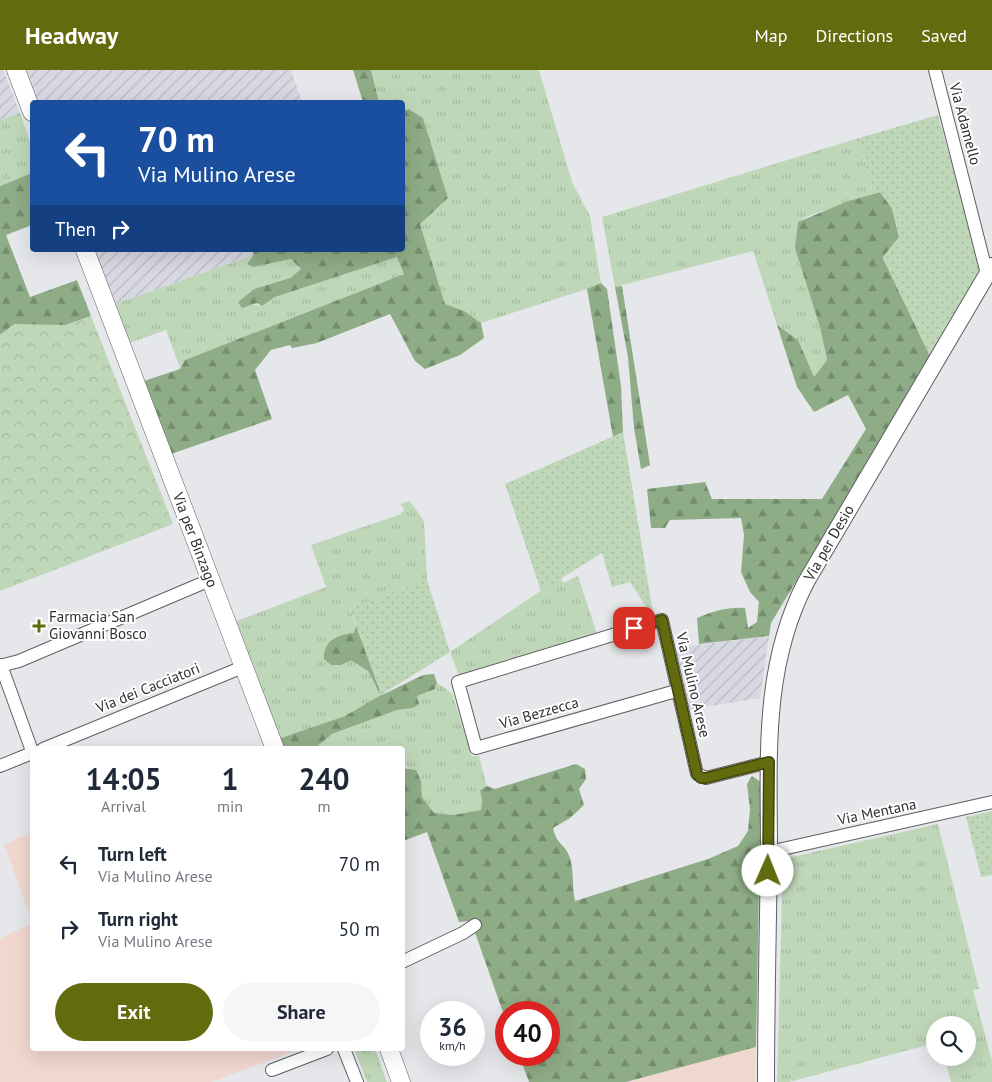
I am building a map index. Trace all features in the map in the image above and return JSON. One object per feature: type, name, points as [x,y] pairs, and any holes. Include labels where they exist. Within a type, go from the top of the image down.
[{"type":"main road","points":[[16,70],[30,107]]},
{"type":"main road","name":"Via per Binzago","points":[[86,252],[114,331],[274,746]]},
{"type":"main road","points":[[390,1051],[401,1082]]},
{"type":"street","name":"Via Adamello","points":[[935,70],[990,270]]},
{"type":"street","name":"Via per Desio","points":[[766,1008],[769,762],[774,674],[790,614],[806,582],[990,270]]},
{"type":"street","points":[[30,746],[1,665],[19,660],[210,580]]},
{"type":"street","name":"Via Mulino Arese","points":[[458,682],[662,620],[676,690],[697,774],[701,778],[769,762]]},
{"type":"street","name":"Via dei Cacciatori","points":[[67,744],[243,667]]},
{"type":"street","name":"Via Bezzecca","points":[[458,682],[476,748],[676,690]]},
{"type":"street","points":[[0,766],[30,753]]},
{"type":"street","name":"Via Mentana","points":[[769,852],[877,830],[992,802]]},
{"type":"street","points":[[405,961],[463,934],[475,925]]},
{"type":"street","points":[[758,1082],[759,1045],[766,1008]]},
{"type":"street","points":[[766,1008],[766,1082]]},
{"type":"street","points":[[272,1070],[323,1051]]},
{"type":"street","points":[[345,1051],[357,1082]]},
{"type":"shaded area","points":[[0,70],[3,70],[20,113],[0,120]]},
{"type":"shaded area","points":[[21,70],[291,70],[301,100],[32,100]]},
{"type":"shaded area","points":[[89,252],[253,252],[254,255],[109,306]]},
{"type":"shaded area","points":[[769,636],[760,698],[686,710],[674,648]]},
{"type":"shaded area","points":[[30,834],[30,916],[4,844]]},
{"type":"shaded area","points":[[30,924],[30,1051],[295,1051],[211,1082],[0,1082],[0,939]]},
{"type":"shaded area","points":[[756,1047],[755,1082],[628,1082],[718,1057]]},
{"type":"green space","points":[[353,70],[371,70],[378,100],[362,100]]},
{"type":"green space","points":[[371,70],[539,70],[572,182],[590,216],[601,283],[481,323],[464,311],[445,304],[420,223],[448,198],[423,118],[410,109],[405,110],[405,100],[378,100]]},
{"type":"green space","points":[[409,109],[423,118],[448,198],[420,224],[445,304],[464,311],[481,323],[484,338],[460,355],[425,369],[415,361],[390,314],[317,343],[292,348],[290,345],[271,350],[255,370],[272,419],[168,455],[138,383],[180,369],[185,360],[404,274],[397,257],[275,297],[262,306],[257,303],[242,308],[238,302],[254,289],[290,278],[301,269],[291,259],[253,267],[247,264],[254,255],[253,252],[405,252],[405,110]]},
{"type":"green space","points":[[20,113],[30,141],[30,174],[0,186],[0,120]]},
{"type":"green space","points":[[938,115],[981,269],[931,358],[883,257],[899,237],[892,208],[880,192],[873,194],[859,138]]},
{"type":"green space","points":[[859,138],[873,194],[806,217],[798,222],[827,360],[813,378],[798,340],[777,325],[753,251],[615,287],[602,217]]},
{"type":"green space","points":[[30,174],[30,226],[6,235],[30,297],[77,280],[91,316],[66,325],[15,325],[0,335],[0,186]]},
{"type":"green space","points":[[880,192],[892,208],[899,237],[883,258],[931,358],[771,623],[769,636],[699,644],[697,618],[715,611],[745,608],[748,628],[757,622],[759,602],[750,592],[741,572],[744,535],[741,518],[670,520],[665,528],[651,528],[647,489],[705,482],[712,499],[822,499],[866,429],[848,395],[814,412],[797,387],[777,325],[798,340],[814,377],[827,360],[820,327],[795,248],[798,222],[846,202]]},
{"type":"green space","points":[[254,255],[291,259],[301,269],[290,278],[254,289],[238,302],[262,306],[275,297],[397,257],[404,274],[185,360],[180,368],[166,330],[124,345],[109,306]]},
{"type":"green space","points":[[601,283],[607,289],[621,386],[623,432],[613,437],[587,289]]},
{"type":"green space","points":[[622,286],[650,465],[641,469],[634,428],[628,357],[615,287]]},
{"type":"green space","points":[[91,316],[173,524],[0,591],[0,335],[14,324],[66,325]]},
{"type":"green space","points":[[623,432],[654,619],[630,582],[612,587],[602,553],[541,591],[505,484]]},
{"type":"green space","points":[[410,501],[424,521],[427,580],[350,609],[381,695],[345,716],[278,739],[234,622],[326,587],[311,545],[401,514],[404,509],[400,504]]},
{"type":"green space","points":[[578,576],[598,637],[461,681],[450,652],[561,577],[563,583]]},
{"type":"green space","points":[[427,580],[450,652],[381,695],[350,608]]},
{"type":"green space","points":[[356,626],[382,695],[423,675],[434,674],[437,683],[435,689],[417,696],[419,704],[413,708],[397,710],[332,734],[318,746],[280,746],[278,739],[345,716],[381,695],[368,671],[351,660],[341,665],[331,665],[324,659],[324,653],[329,643],[342,635],[354,633]]},
{"type":"green space","points":[[437,683],[452,693],[472,756],[479,756],[487,786],[480,790],[481,810],[453,815],[434,813],[422,797],[421,781],[408,767],[405,768],[405,746],[318,746],[332,734],[397,710],[414,708],[417,696],[435,689]]},
{"type":"green space","points":[[576,764],[585,769],[586,779],[579,789],[584,805],[570,818],[553,828],[570,858],[575,901],[708,859],[738,846],[748,831],[750,809],[747,784],[752,776],[761,782],[756,1047],[626,1082],[529,1082],[523,1066],[560,1066],[560,1001],[499,1001],[471,921],[459,922],[427,832],[405,840],[405,768],[416,770],[421,781],[422,797],[434,813],[453,815],[481,810],[480,790],[487,786],[495,789]]},
{"type":"green space","points":[[992,811],[992,875],[981,877],[966,817]]},
{"type":"green space","points":[[938,824],[979,989],[973,990],[992,1061],[992,1082],[951,1082],[947,1066],[976,1066],[976,1016],[926,1016],[926,1045],[789,1082],[777,1082],[783,859]]},
{"type":"green space","points":[[355,1051],[376,1051],[387,1082],[367,1082]]},
{"type":"place","name":"Farmacia San Giovanni Bosco","points":[[39,626]]},
{"type":"route","points":[[634,628],[662,620],[697,774],[701,778],[769,762],[768,871]]}]
